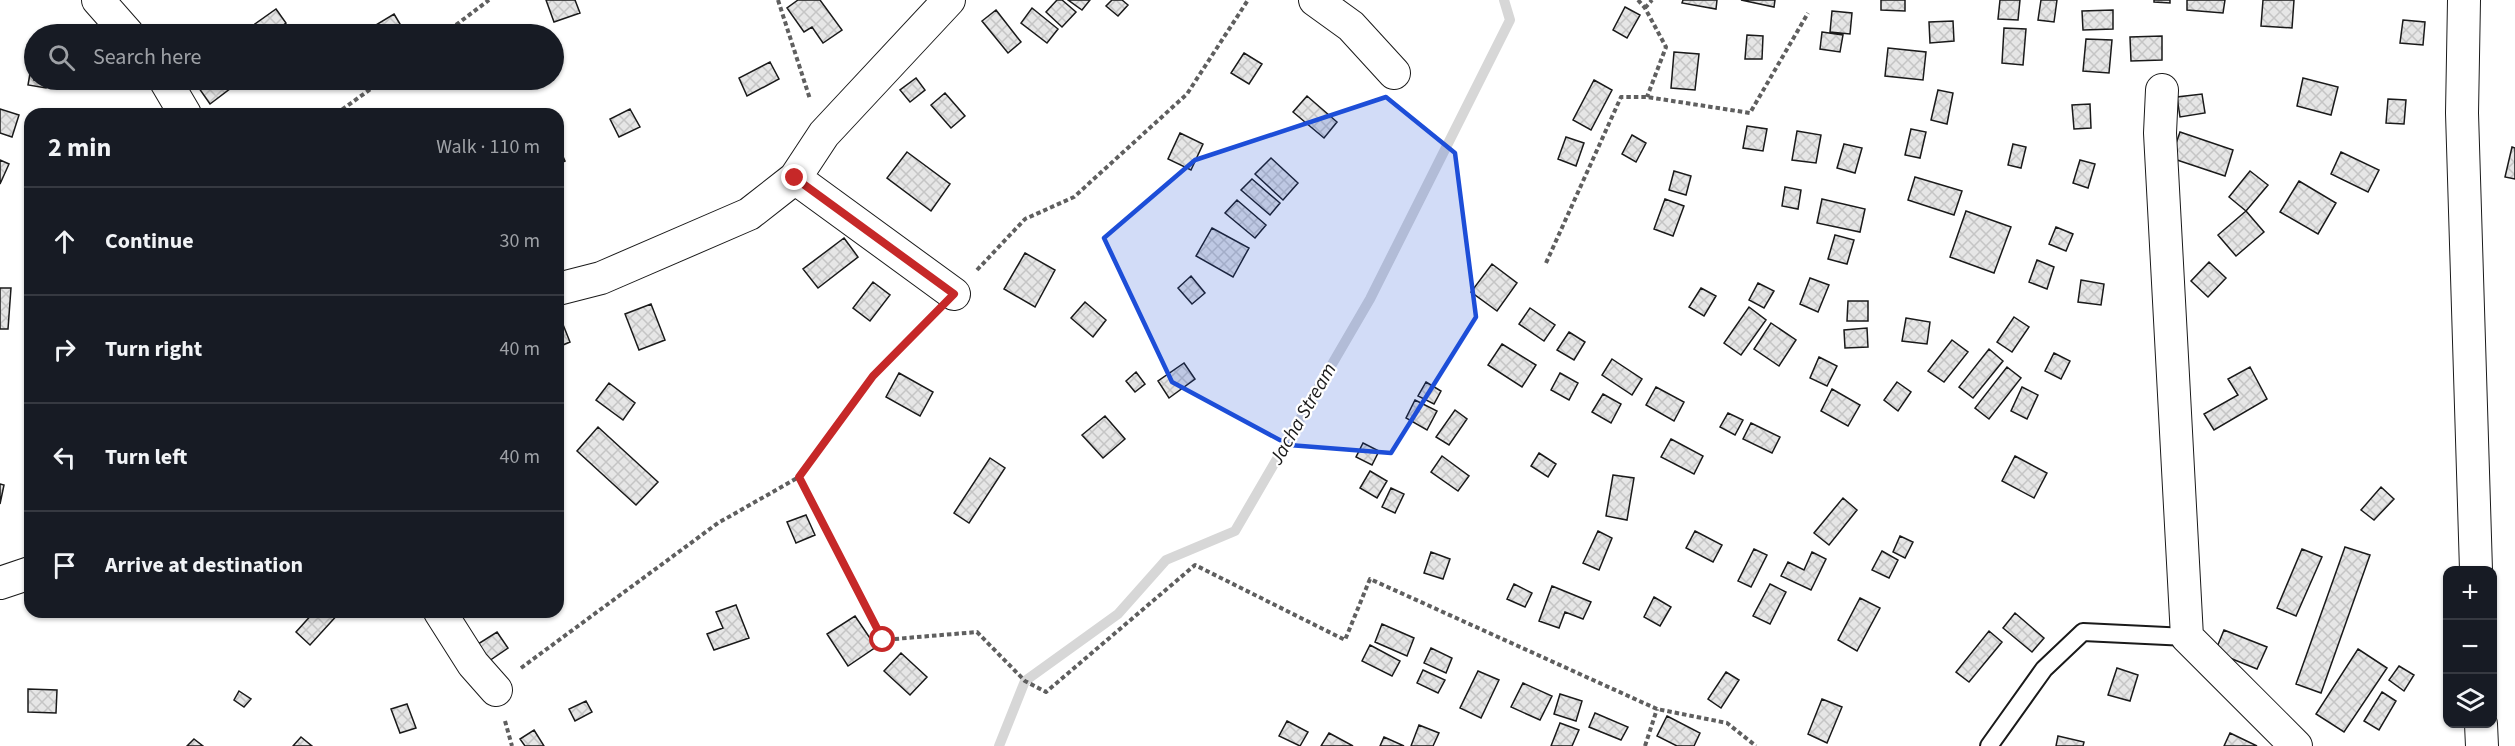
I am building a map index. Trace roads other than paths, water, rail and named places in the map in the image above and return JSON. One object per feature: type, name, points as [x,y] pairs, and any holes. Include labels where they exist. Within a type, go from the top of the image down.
[{"type":"street","points":[[98,0],[119,24]]},
{"type":"street","points":[[564,287],[601,278],[749,214],[795,178],[824,134],[949,0]]},
{"type":"street","points":[[1315,0],[1351,26],[1394,73]]},
{"type":"street","points":[[2464,0],[2462,113],[2476,566]]},
{"type":"street","points":[[171,90],[181,108]]},
{"type":"street","points":[[2162,90],[2160,133],[2187,637],[2296,746]]},
{"type":"street","points":[[795,178],[954,294]]},
{"type":"street","points":[[0,583],[24,575]]},
{"type":"street","points":[[444,618],[472,664],[496,690]]},
{"type":"street","points":[[2481,728],[2482,746]]},
{"type":"lane","points":[[1989,746],[2044,669],[2083,632],[2187,637]]},
{"type":"waterway","name":"Jacha Stream","points":[[999,746],[1025,681],[1118,614],[1166,560],[1235,531],[1370,299],[1510,20],[1504,0]]}]
